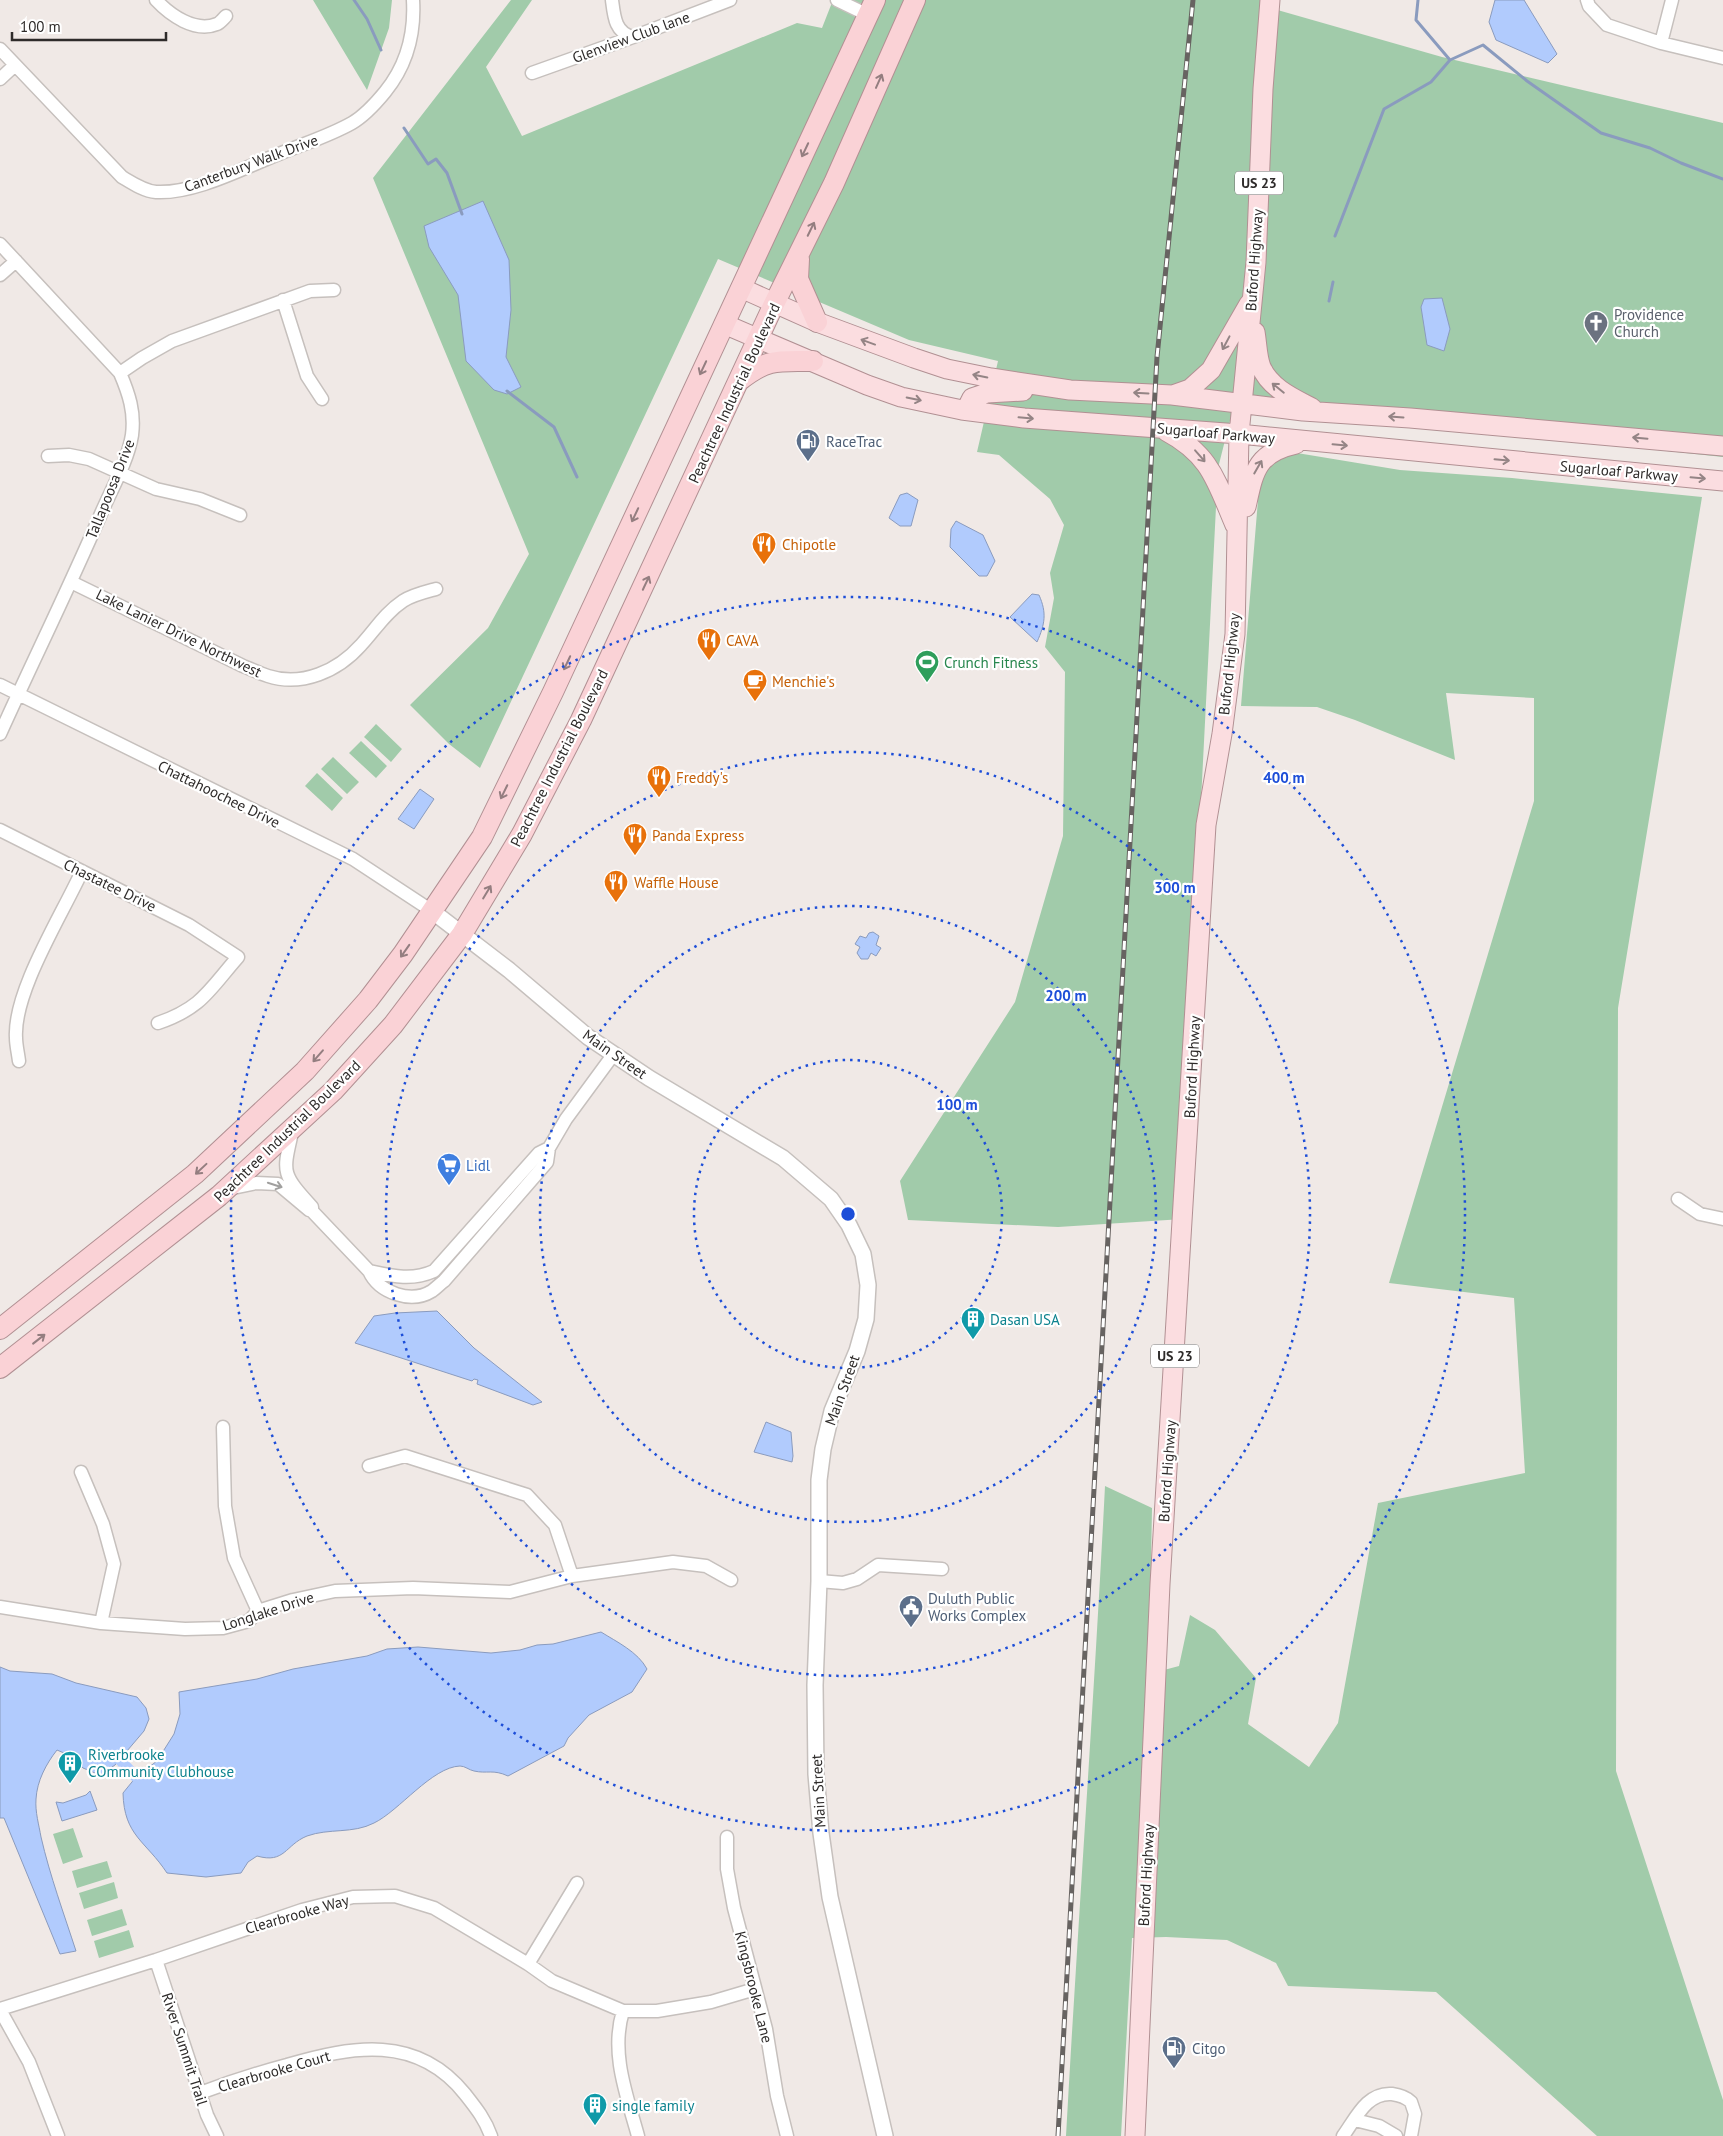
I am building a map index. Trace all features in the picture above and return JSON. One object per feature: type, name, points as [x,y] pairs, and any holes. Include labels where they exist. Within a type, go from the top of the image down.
[{"type":"highway","name":"Peachtree Industrial Boulevard","points":[[0,1368],[228,1189],[333,1091],[393,1025],[462,934],[522,834],[581,720],[774,304],[834,183],[915,0]]},
{"type":"highway","name":"Peachtree Industrial Boulevard","points":[[0,1329],[195,1174],[305,1071],[368,1000],[482,837],[557,683],[871,8]]},
{"type":"highway","points":[[799,254],[798,278],[817,322]]},
{"type":"highway","points":[[739,382],[756,367],[773,361],[813,361]]},
{"type":"main road","name":"Buford Highway","points":[[1135,2136],[1160,1584],[1206,825],[1222,734],[1235,634],[1239,434],[1256,262],[1263,89],[1270,0]]},
{"type":"main road","name":"Sugarloaf Parkway","points":[[741,288],[817,322],[914,358],[991,378],[1070,390],[1172,395],[1320,412],[1410,418],[1723,446]]},
{"type":"main road","points":[[1172,395],[1190,388],[1211,370],[1251,305]]},
{"type":"main road","points":[[1251,305],[1261,366],[1270,382],[1286,395],[1320,412]]},
{"type":"main road","name":"Sugarloaf Parkway","points":[[724,324],[867,385],[901,396],[966,410],[1024,418],[1239,434],[1723,481]]},
{"type":"main road","points":[[966,410],[972,398],[987,393],[1070,390]]},
{"type":"main road","points":[[1160,428],[1180,439],[1198,453],[1212,471],[1237,530]]},
{"type":"main road","points":[[1237,530],[1244,513],[1255,470],[1264,458],[1276,449],[1310,442]]},
{"type":"street","points":[[156,0],[176,17],[190,24],[204,26],[218,24],[226,16]]},
{"type":"street","name":"Canterbury Walk Drive","points":[[0,49],[122,176],[138,186],[154,192],[174,191],[222,176],[334,132],[354,122],[386,91],[400,69],[412,34],[413,0]]},
{"type":"street","points":[[612,0],[614,19],[620,30],[633,38]]},
{"type":"street","name":"Glenview Club lane","points":[[532,73],[633,38],[730,0]]},
{"type":"street","points":[[837,0],[871,8]]},
{"type":"street","points":[[1587,0],[1589,6],[1607,25],[1661,43],[1723,58]]},
{"type":"street","points":[[1661,43],[1672,0]]},
{"type":"street","points":[[0,79],[15,65]]},
{"type":"street","name":"Tallapoosa Drive","points":[[0,244],[120,373],[131,400],[133,418],[132,437],[118,473],[71,582],[0,734]]},
{"type":"street","points":[[0,275],[16,261]]},
{"type":"street","points":[[120,373],[172,341],[310,291],[334,290]]},
{"type":"street","points":[[282,300],[306,376],[322,399]]},
{"type":"street","points":[[48,456],[69,454],[89,459],[156,489],[200,499],[240,515]]},
{"type":"street","name":"Lake Lanier Drive Northwest","points":[[71,582],[243,666],[268,676],[289,680],[328,672],[346,662],[384,617],[405,600],[436,589]]},
{"type":"street","name":"Chattahoochee Drive","points":[[0,685],[352,859],[432,911]]},
{"type":"street","name":"Chastatee Drive","points":[[0,830],[156,907],[238,957],[198,1004],[176,1017],[158,1023]]},
{"type":"street","points":[[20,1061],[16,1038],[18,1014],[24,992],[82,871]]},
{"type":"street","name":"Main Street","points":[[432,911],[588,1037],[782,1158],[831,1199],[849,1225],[863,1254],[868,1285],[866,1319],[857,1351],[832,1411],[823,1449],[819,1480],[819,1581],[815,1731],[821,1833],[830,1897],[885,2136]]},
{"type":"street","points":[[228,1189],[256,1183],[278,1184],[312,1211],[378,1283],[394,1294],[417,1296],[431,1292],[444,1280],[547,1162],[549,1148],[566,1119],[613,1054]]},
{"type":"street","points":[[292,1128],[286,1158],[286,1169],[291,1184],[312,1207],[312,1211]]},
{"type":"street","points":[[369,1271],[401,1277],[413,1277],[434,1270],[539,1153],[549,1148]]},
{"type":"street","points":[[1678,1199],[1700,1214],[1723,1219]]},
{"type":"street","points":[[223,1427],[225,1506],[234,1558],[258,1611]]},
{"type":"street","points":[[369,1466],[405,1456],[527,1495],[555,1525],[572,1576]]},
{"type":"street","points":[[81,1472],[103,1524],[114,1564],[101,1623]]},
{"type":"street","name":"Longlake Drive","points":[[0,1607],[101,1623],[185,1629],[224,1628],[249,1621],[258,1611],[293,1600],[335,1591],[412,1588],[510,1592],[572,1576],[673,1562],[706,1566],[730,1580]]},
{"type":"street","points":[[819,1581],[843,1582],[858,1579],[878,1565],[942,1569]]},
{"type":"street","name":"Kingsbrooke Lane","points":[[727,1837],[726,1870],[766,2029],[777,2096],[787,2136]]},
{"type":"street","points":[[528,1964],[577,1883]]},
{"type":"street","name":"Clearbrooke Way","points":[[0,2010],[156,1960],[302,1910],[353,1897],[395,1896],[434,1908],[528,1964],[552,1981],[623,2011],[657,2011],[711,2002],[755,1989]]},
{"type":"street","name":"River Summit Trail","points":[[156,1960],[207,2116],[218,2136]]},
{"type":"street","points":[[0,2010],[29,2062],[58,2136]]},
{"type":"street","points":[[623,2011],[619,2024],[622,2081],[638,2136]]},
{"type":"street","name":"Clearbrooke Court","points":[[200,2093],[235,2080],[327,2054],[375,2048],[398,2052],[427,2061],[453,2079],[485,2120],[490,2136]]},
{"type":"street","points":[[1343,2136],[1370,2099],[1376,2095],[1385,2094],[1397,2095],[1411,2102],[1416,2114],[1411,2136]]},
{"type":"street","points":[[1355,2120],[1379,2126],[1396,2136]]},
{"type":"green space","points":[[313,0],[392,0],[389,28],[367,90]]},
{"type":"green space","points":[[511,0],[532,0],[486,67],[522,136],[797,23],[822,28],[833,0],[1275,0],[1274,9],[1442,57],[1723,123],[1723,457],[1234,405],[1218,468],[1195,918],[1183,1219],[1058,1227],[908,1220],[900,1181],[1015,1002],[1063,836],[1065,672],[1045,647],[1054,598],[1050,573],[1064,525],[1050,499],[999,455],[977,452],[998,361],[909,340],[718,259],[480,768],[449,744],[410,705],[488,628],[529,554],[373,178]]},
{"type":"green space","points":[[1297,453],[1400,470],[1512,478],[1702,497],[1618,1008],[1616,1771],[1723,2100],[1723,2136],[1597,2136],[1436,1992],[1288,1986],[1276,1963],[1227,1940],[1166,1937],[1132,1938],[1121,2136],[1066,2136],[1105,1486],[1152,1508],[1149,1674],[1179,1666],[1190,1615],[1215,1630],[1256,1678],[1248,1724],[1309,1767],[1338,1723],[1378,1503],[1525,1473],[1514,1298],[1389,1283],[1534,801],[1534,698],[1446,693],[1455,760],[1317,707],[1241,706],[1259,488],[1265,473],[1272,464]]},
{"type":"green space","points":[[376,724],[402,749],[391,762],[364,737]]},
{"type":"green space","points":[[361,741],[387,766],[376,778],[349,753]]},
{"type":"green space","points":[[333,757],[359,782],[347,794],[321,769]]},
{"type":"green space","points":[[317,773],[343,798],[332,811],[305,786]]},
{"type":"green space","points":[[73,1828],[83,1857],[63,1864],[53,1834]]},
{"type":"green space","points":[[107,1861],[112,1877],[77,1888],[72,1871]]},
{"type":"green space","points":[[114,1882],[118,1898],[84,1909],[79,1893]]},
{"type":"green space","points":[[122,1909],[127,1925],[92,1936],[87,1920]]},
{"type":"green space","points":[[129,1930],[134,1947],[99,1958],[94,1941]]},
{"type":"water","points":[[1495,0],[1524,0],[1557,54],[1548,63],[1496,40],[1489,22]]},
{"type":"water","points":[[483,201],[509,260],[511,310],[506,357],[521,387],[507,394],[494,390],[466,361],[458,295],[429,247],[424,226]]},
{"type":"water","points":[[1442,298],[1450,329],[1444,351],[1427,345],[1421,307],[1424,299]]},
{"type":"water","points":[[907,493],[918,500],[911,526],[900,526],[889,518],[900,495]]},
{"type":"water","points":[[956,521],[983,535],[995,561],[987,576],[979,576],[950,547],[951,529]]},
{"type":"water","points":[[1032,594],[1039,595],[1044,613],[1042,630],[1037,642],[1010,617]]},
{"type":"water","points":[[420,789],[434,799],[414,829],[398,819]]},
{"type":"water","points":[[873,932],[879,936],[876,945],[881,948],[876,956],[871,953],[868,959],[861,959],[857,953],[860,947],[855,944],[860,936],[866,938],[869,933]]},
{"type":"water","points":[[437,1311],[474,1348],[542,1402],[533,1405],[477,1384],[478,1380],[474,1379],[472,1381],[355,1343],[374,1316]]},
{"type":"water","points":[[766,1422],[791,1432],[792,1462],[754,1452]]},
{"type":"water","points":[[601,1632],[633,1652],[647,1669],[632,1692],[589,1715],[568,1738],[564,1746],[508,1776],[498,1773],[474,1771],[462,1766],[449,1768],[427,1781],[384,1817],[374,1823],[358,1829],[324,1832],[307,1836],[274,1858],[257,1856],[248,1862],[241,1873],[206,1877],[167,1873],[132,1829],[127,1819],[123,1793],[136,1777],[157,1761],[174,1734],[180,1714],[179,1692],[257,1679],[293,1669],[367,1656],[387,1649],[418,1647],[491,1653],[553,1644]]},
{"type":"water","points":[[0,1667],[10,1671],[52,1674],[76,1683],[137,1697],[146,1708],[149,1719],[144,1731],[115,1765],[100,1775],[83,1768],[71,1756],[57,1750],[40,1779],[36,1799],[37,1818],[53,1880],[76,1951],[60,1954],[4,1818],[0,1818]]},
{"type":"water","points":[[90,1791],[97,1810],[62,1821],[56,1802],[63,1803],[86,1795]]},
{"type":"waterway","points":[[354,0],[367,19],[381,50]]},
{"type":"waterway","points":[[1418,0],[1416,20],[1450,60]]},
{"type":"waterway","points":[[1335,236],[1384,109],[1431,82],[1450,60],[1483,45],[1527,81],[1601,133],[1650,148],[1681,163],[1723,179]]},
{"type":"waterway","points":[[404,128],[428,164],[436,159],[447,173],[462,214]]},
{"type":"waterway","points":[[1329,301],[1333,282]]},
{"type":"waterway","points":[[507,391],[554,427],[577,477]]},
{"type":"waterway","points":[[120,1760],[136,1777]]},
{"type":"railway","points":[[1058,2136],[1157,357],[1193,0]]},
{"type":"place","name":"Providence Church","points":[[1596,344]]},
{"type":"place","name":"RaceTrac","points":[[808,462]]},
{"type":"place","name":"Chipotle","points":[[764,565]]},
{"type":"place","name":"CAVA","points":[[709,661]]},
{"type":"place","name":"Crunch Fitness","points":[[927,683]]},
{"type":"place","name":"Menchie's","points":[[755,702]]},
{"type":"place","name":"Freddy's","points":[[659,798]]},
{"type":"place","name":"Panda Express","points":[[635,856]]},
{"type":"place","name":"Waffle House","points":[[616,903]]},
{"type":"place","name":"Lidl","points":[[449,1186]]},
{"type":"place","name":"Dasan USA","points":[[973,1340]]},
{"type":"place","name":"Duluth Public Works Complex","points":[[911,1628]]},
{"type":"place","name":"Riverbrooke COmmunity Clubhouse","points":[[70,1784]]},
{"type":"place","name":"Citgo","points":[[1174,2069]]},
{"type":"place","name":"single family","points":[[595,2126]]}]
